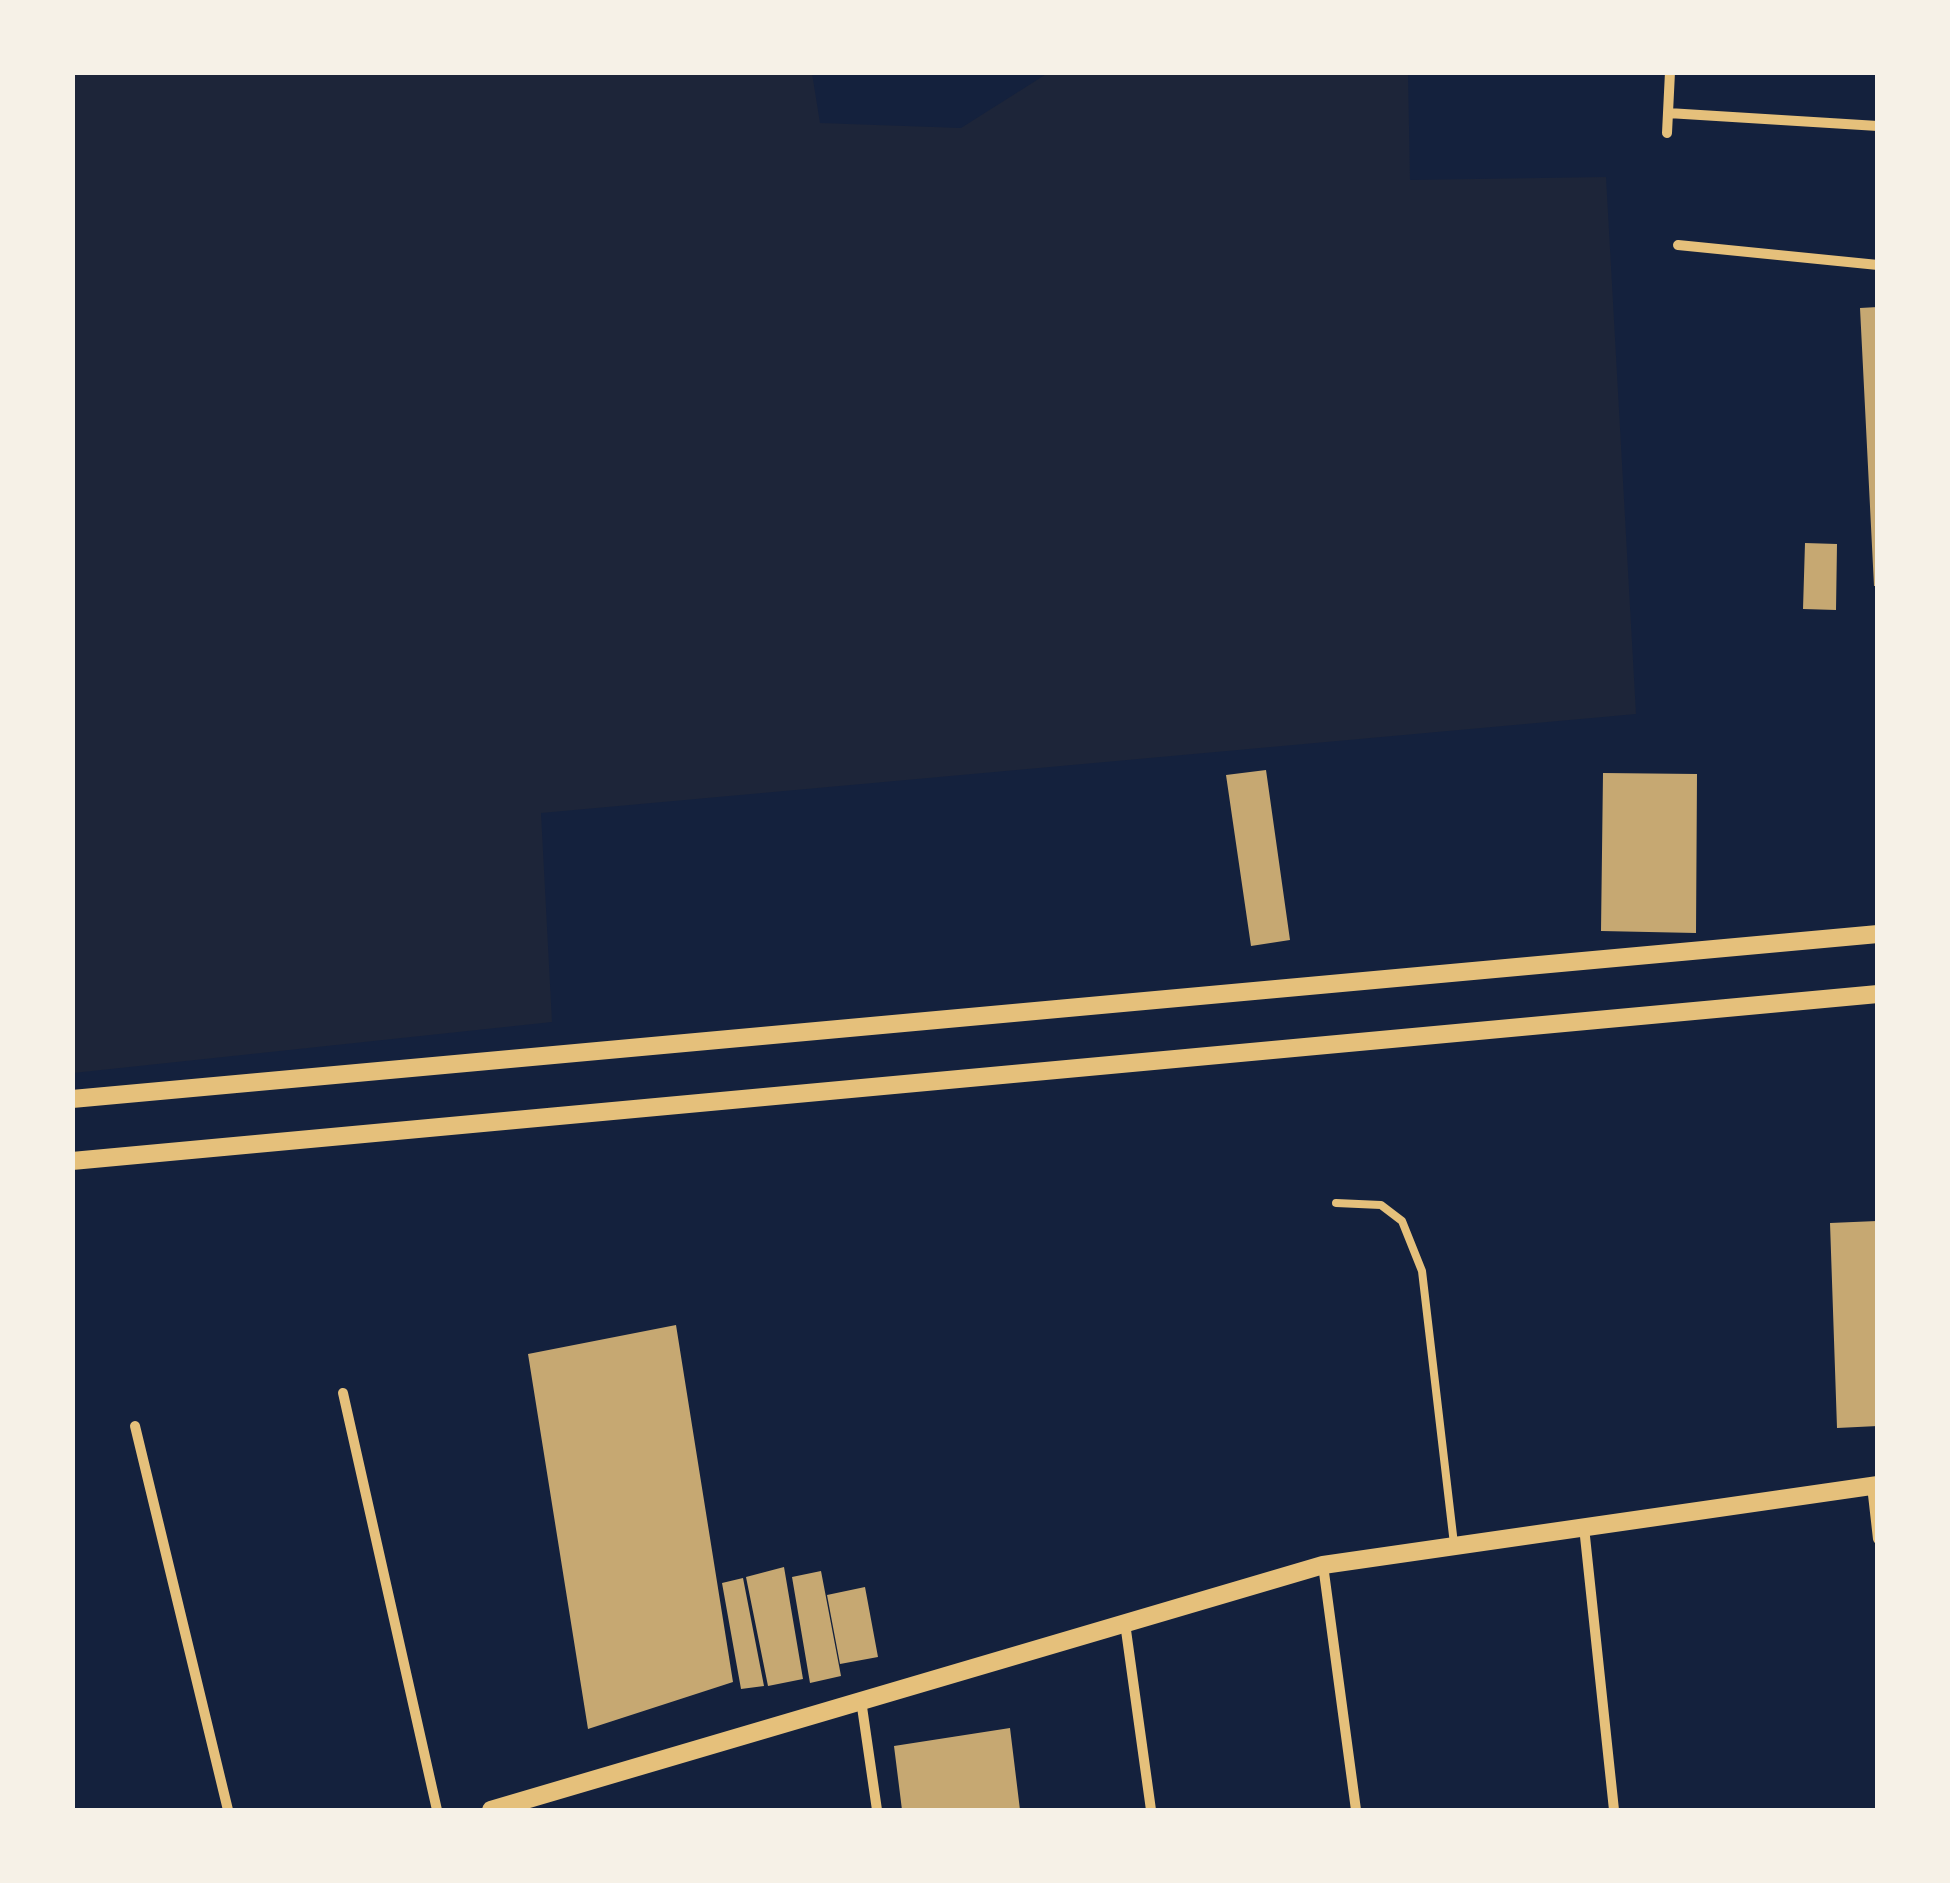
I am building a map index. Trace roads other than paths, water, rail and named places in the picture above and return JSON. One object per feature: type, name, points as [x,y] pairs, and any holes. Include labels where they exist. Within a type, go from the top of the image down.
[{"type":"street","points":[[1667,133],[1670,72]]},
{"type":"street","points":[[1668,113],[1878,126]]},
{"type":"street","points":[[1678,246],[1878,265]]},
{"type":"street","points":[[72,1099],[1878,934]]},
{"type":"street","points":[[72,1161],[1878,994]]},
{"type":"street","points":[[343,1393],[437,1810]]},
{"type":"street","points":[[135,1426],[228,1810]]},
{"type":"street","points":[[491,1810],[1323,1565],[1875,1485],[1878,1539]]},
{"type":"street","points":[[1584,1528],[1614,1810]]},
{"type":"street","points":[[1323,1565],[1356,1810]]},
{"type":"street","points":[[1125,1623],[1151,1810]]},
{"type":"street","points":[[861,1700],[877,1810]]},
{"type":"lane","points":[[1336,1203],[1381,1205],[1402,1221],[1422,1271],[1454,1546]]}]
